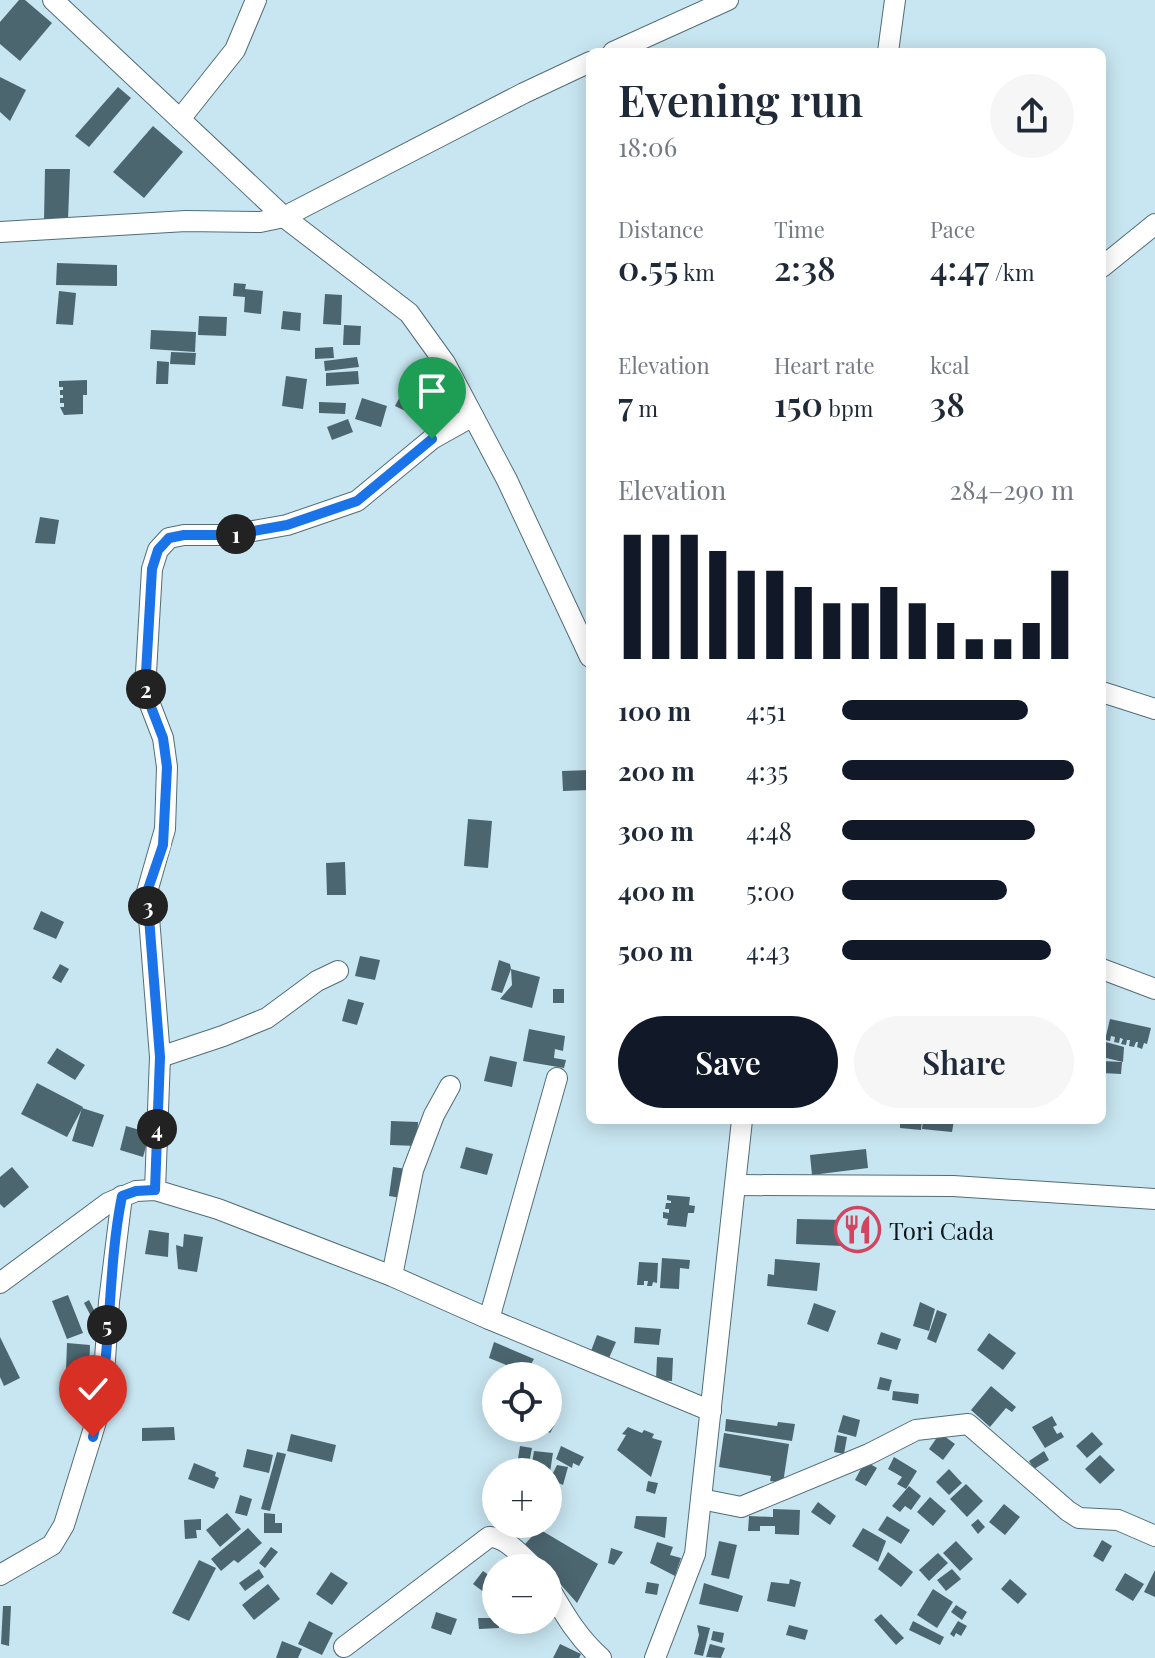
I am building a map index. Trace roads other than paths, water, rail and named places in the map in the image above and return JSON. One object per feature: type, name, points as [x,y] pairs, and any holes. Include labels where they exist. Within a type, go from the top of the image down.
[{"type":"street","points":[[53,0],[235,174],[284,217],[409,313],[445,363],[507,480],[586,648]]},
{"type":"street","points":[[180,119],[235,50],[256,0]]},
{"type":"street","points":[[621,48],[700,6],[728,0]]},
{"type":"street","points":[[889,48],[895,0]]},
{"type":"street","points":[[0,232],[186,221],[260,222],[284,217],[586,64]]},
{"type":"street","points":[[1106,264],[1155,224]]},
{"type":"street","points":[[155,1190],[160,1057],[147,892],[163,845],[167,767],[163,738],[146,694],[146,673],[152,569],[158,550],[169,538],[231,535],[287,525],[357,501],[432,439],[473,416]]},
{"type":"street","points":[[1106,693],[1155,709]]},
{"type":"street","points":[[160,1057],[267,1018],[317,981],[338,971]]},
{"type":"street","points":[[1106,971],[1155,989]]},
{"type":"street","points":[[489,1319],[557,1078]]},
{"type":"street","points":[[392,1276],[413,1170],[434,1115],[450,1086]]},
{"type":"street","points":[[655,1658],[695,1554],[742,1124]]},
{"type":"street","points":[[736,1185],[953,1186],[1155,1199]]},
{"type":"street","points":[[0,1283],[122,1196],[136,1191],[155,1190],[218,1209],[392,1276],[711,1411]]},
{"type":"street","points":[[0,1575],[52,1545],[64,1525],[74,1496],[102,1402],[109,1302],[122,1196]]},
{"type":"street","points":[[701,1499],[741,1507],[869,1454],[916,1430],[968,1424],[1079,1518],[1118,1520],[1155,1536]]},
{"type":"street","points":[[344,1647],[489,1537],[496,1536],[519,1554]]},
{"type":"street","points":[[562,1612],[584,1643],[601,1658]]},
{"type":"place","name":"Tori Cada","points":[[858,1230]]}]
